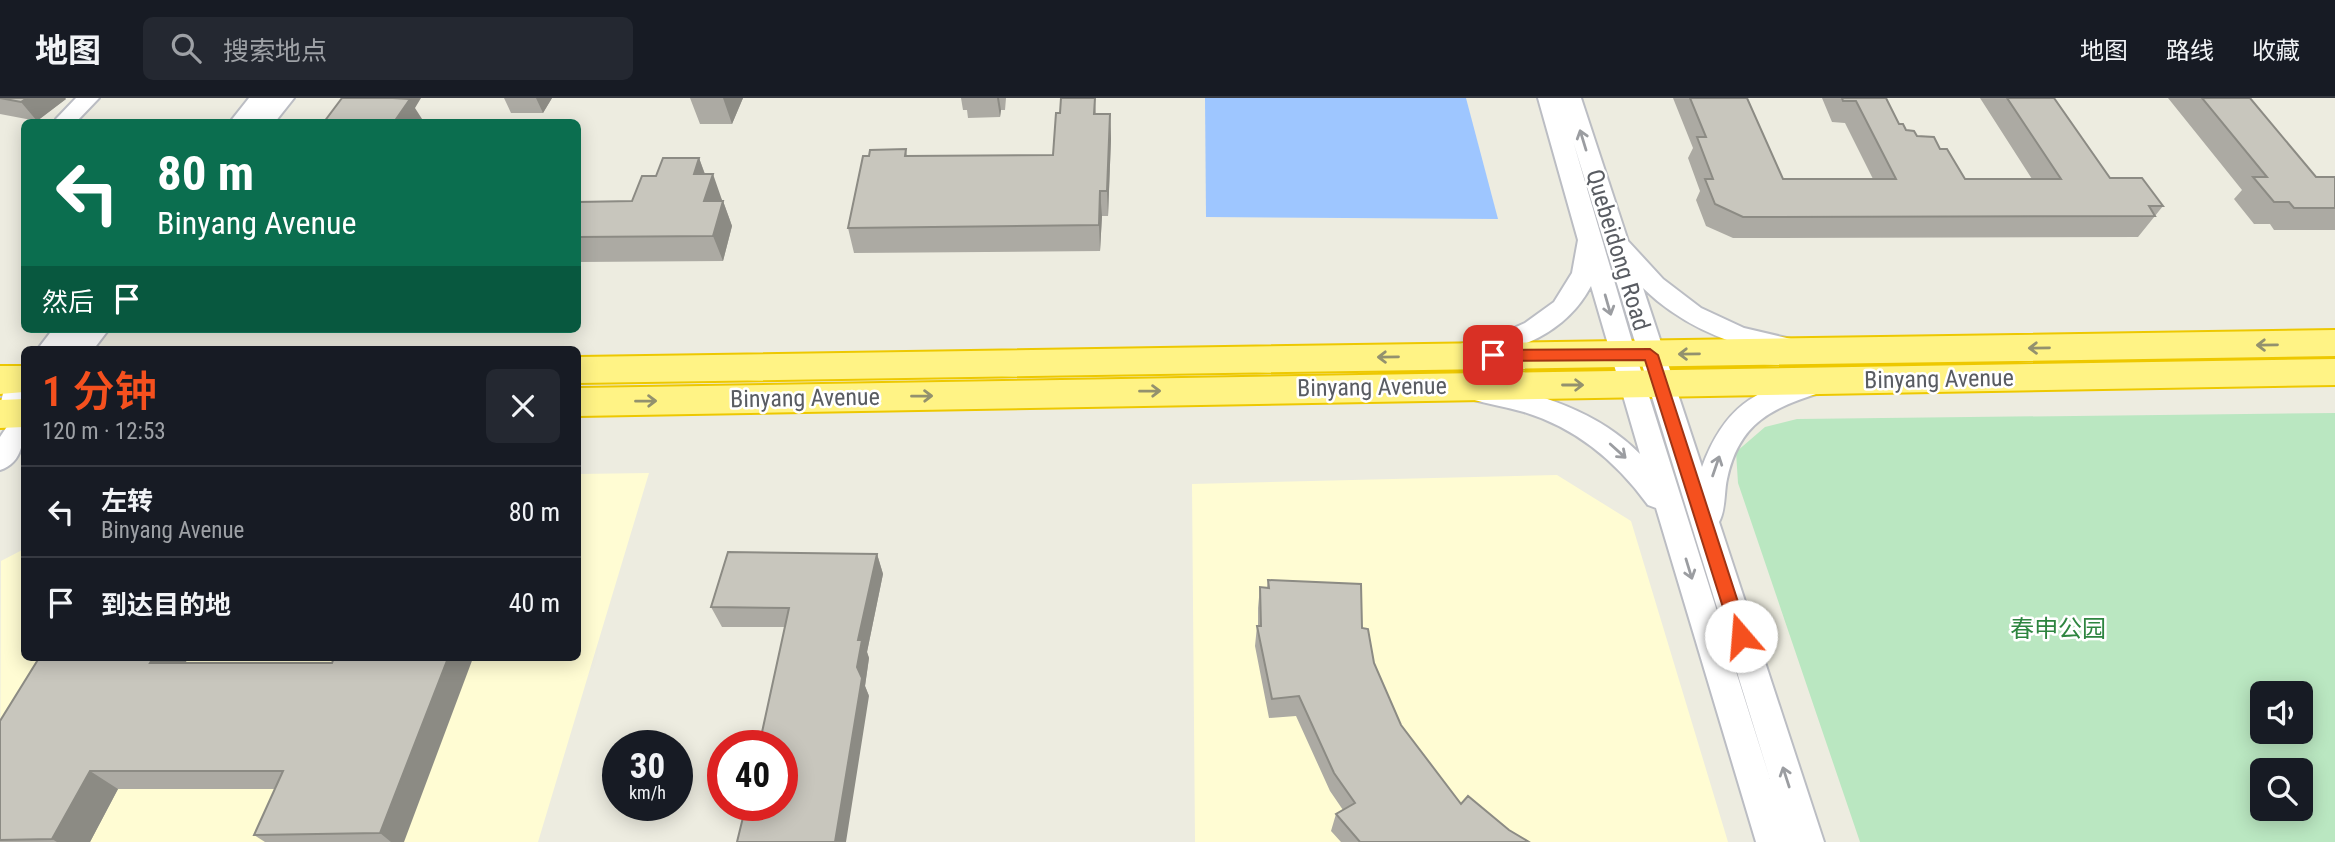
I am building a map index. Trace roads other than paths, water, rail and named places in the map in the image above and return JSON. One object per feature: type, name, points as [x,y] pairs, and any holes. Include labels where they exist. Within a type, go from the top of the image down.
[{"type":"highway","name":"Binyang Avenue","points":[[581,370],[1641,370],[1825,366],[2335,344]]},
{"type":"highway","name":"Binyang Avenue","points":[[1825,366],[2335,372]]},
{"type":"highway","name":"Binyang Avenue","points":[[581,402],[1442,370]]},
{"type":"highway","points":[[9,410],[21,386]]},
{"type":"street","points":[[67,119],[88,98]]},
{"type":"street","points":[[244,119],[261,98]]},
{"type":"street","points":[[266,119],[284,98]]},
{"type":"street","name":"Quebeidong Road","points":[[1549,98],[1600,235],[1641,370],[1677,531],[1773,842]]},
{"type":"street","name":"Quebeidong Road","points":[[1570,98],[1600,235]]},
{"type":"street","points":[[1442,370],[1485,348],[1525,336],[1557,316],[1584,275],[1600,235],[1663,293],[1697,318],[1733,336],[1825,366]]},
{"type":"street","points":[[1707,533],[1710,484],[1724,443],[1740,419],[1763,400],[1783,392],[1825,366]]},
{"type":"street","points":[[1442,370],[1584,424],[1643,474],[1677,531]]},
{"type":"street","name":"Quebeidong Road","points":[[1641,370],[1707,533],[1807,842]]},
{"type":"street","points":[[0,459],[9,410]]},
{"type":"water","points":[[1205,98],[1466,98],[1498,219],[1206,217]]},
{"type":"park label","name":"春申公园","points":[[2058,629]]}]
